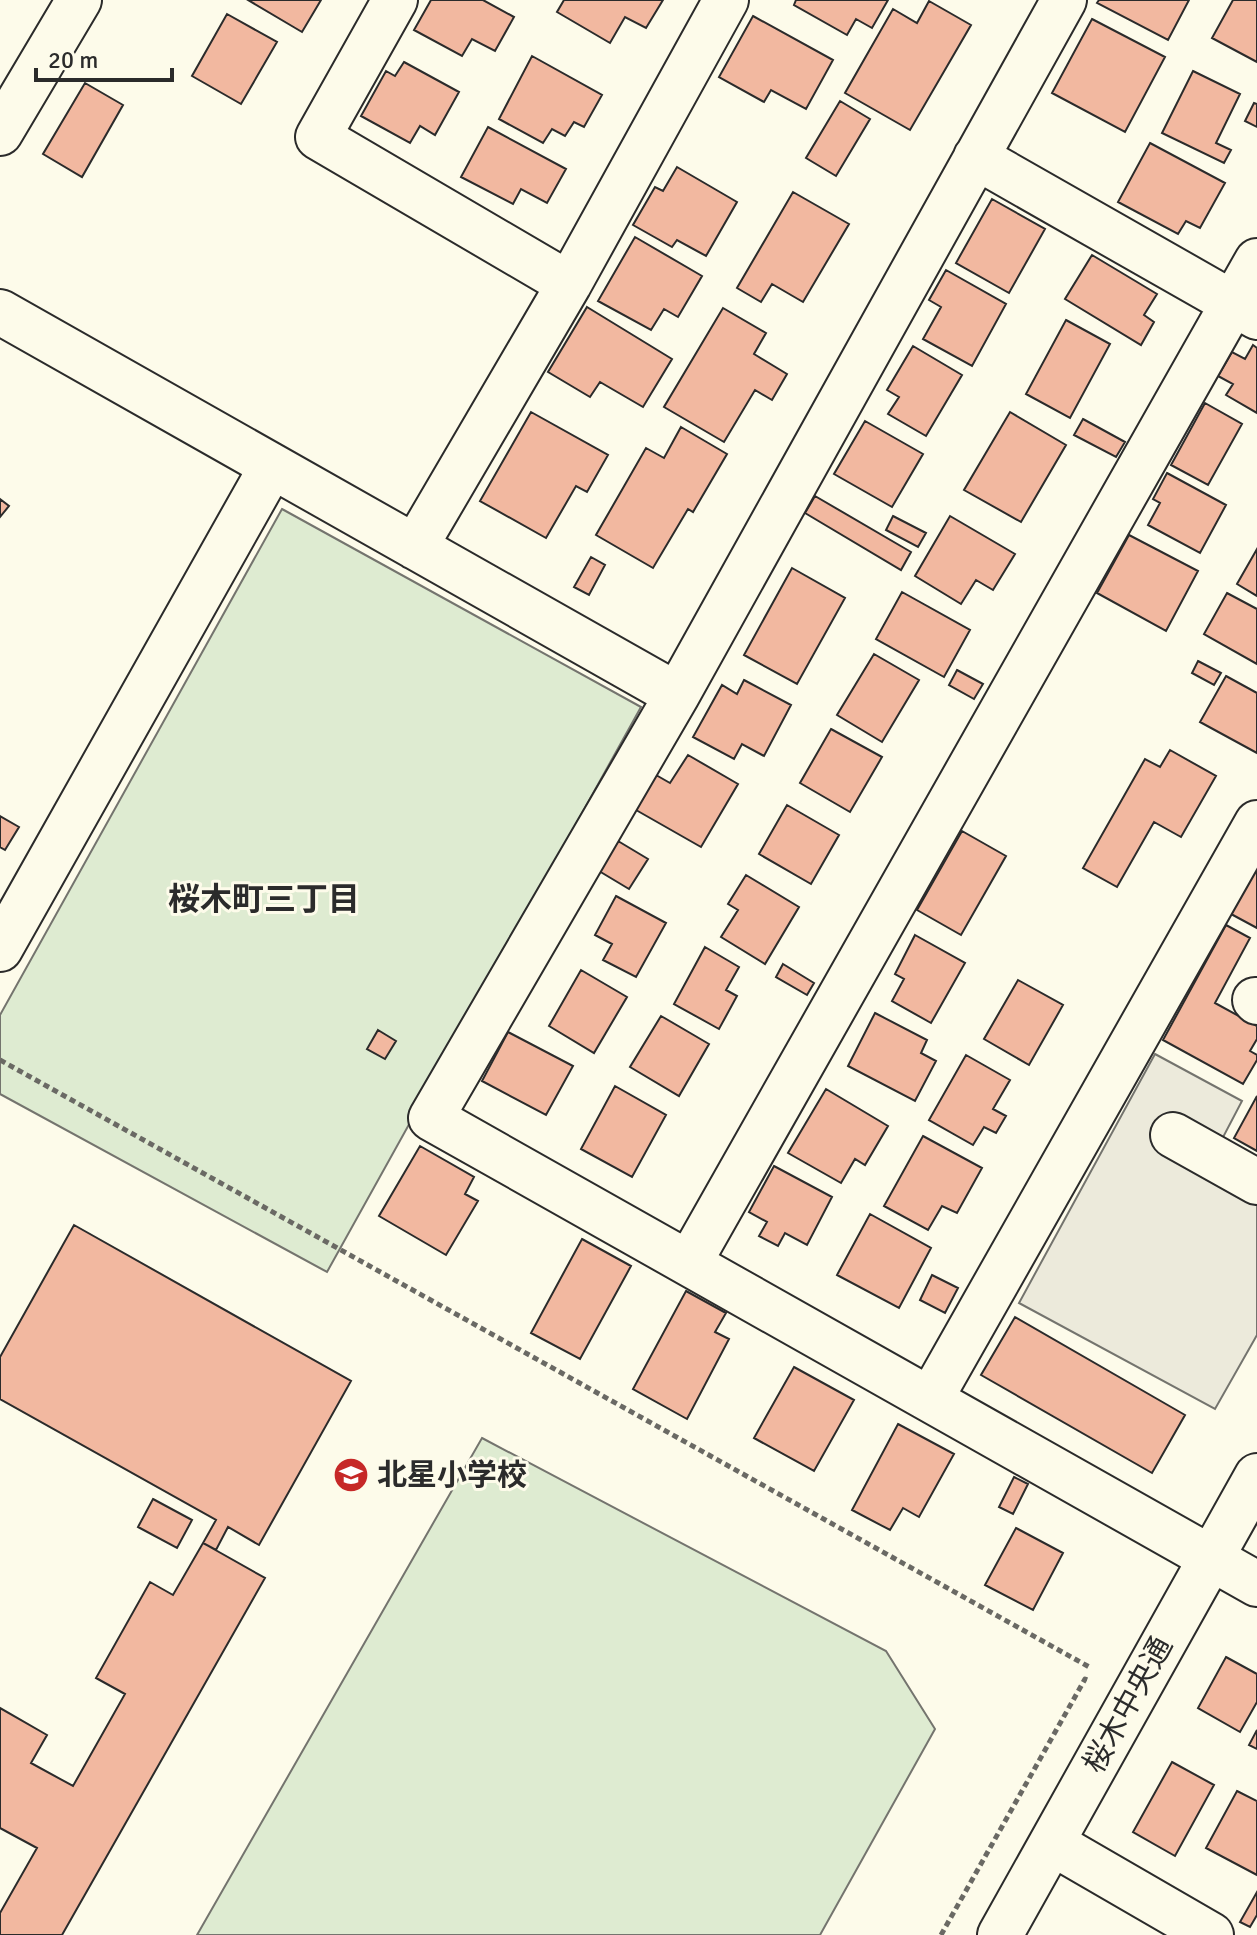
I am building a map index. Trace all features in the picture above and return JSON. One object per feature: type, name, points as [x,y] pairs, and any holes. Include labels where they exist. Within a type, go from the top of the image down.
[{"type":"street","points":[[0,133],[79,0]]},
{"type":"street","points":[[395,0],[318,137],[569,284]]},
{"type":"street","points":[[415,547],[569,284],[726,0]]},
{"type":"street","points":[[1064,0],[677,695],[431,1118],[1257,1584]]},
{"type":"street","points":[[976,157],[1245,310]]},
{"type":"street","points":[[689,1263],[1245,310],[1257,261]]},
{"type":"street","points":[[0,312],[677,695]]},
{"type":"street","points":[[0,949],[272,466]]},
{"type":"street","points":[[931,1398],[1257,823]]},
{"type":"street","points":[[1173,1135],[1257,1182]]},
{"type":"street","name":"桜木中央通","points":[[1000,1935],[1257,1476]]},
{"type":"street","points":[[1052,1843],[1211,1935]]},
{"type":"path","points":[[0,1060],[1091,1668]]},
{"type":"green space","points":[[282,509],[641,707],[327,1272],[0,1094],[0,1015]]},
{"type":"green space","points":[[482,1438],[886,1651],[935,1729],[820,1935],[197,1935]]},
{"type":"shaded area","points":[[1155,1054],[1242,1101],[1221,1141],[1257,1161],[1257,1335],[1215,1409],[1019,1303]]},
{"type":"building","points":[[248,0],[321,0],[302,32]]},
{"type":"building","points":[[431,0],[483,0],[514,17],[495,51],[472,39],[462,56],[414,30]]},
{"type":"building","points":[[564,0],[663,0],[646,28],[625,17],[610,43],[557,12]]},
{"type":"building","points":[[796,0],[888,0],[872,28],[856,19],[847,35],[794,5]]},
{"type":"building","points":[[1099,0],[1189,0],[1168,40],[1097,3]]},
{"type":"building","points":[[1233,0],[1257,0],[1257,62],[1212,38]]},
{"type":"building","points":[[929,1],[971,25],[910,130],[845,93],[893,9],[917,23]]},
{"type":"building","points":[[227,14],[277,42],[241,104],[192,76]]},
{"type":"building","points":[[753,16],[833,60],[806,109],[771,90],[764,102],[719,77]]},
{"type":"building","points":[[1092,19],[1165,57],[1125,132],[1052,93]]},
{"type":"building","points":[[532,56],[602,95],[584,127],[574,122],[565,136],[552,129],[543,143],[499,119]]},
{"type":"building","points":[[404,62],[459,92],[435,135],[420,126],[410,143],[361,116],[386,71],[395,76]]},
{"type":"building","points":[[1193,71],[1240,94],[1216,143],[1231,150],[1224,163],[1162,133]]},
{"type":"building","points":[[85,83],[123,105],[82,177],[43,154]]},
{"type":"building","points":[[840,101],[870,119],[836,176],[806,158]]},
{"type":"building","points":[[1254,103],[1257,104],[1257,127],[1245,121]]},
{"type":"building","points":[[488,127],[566,169],[547,203],[521,189],[513,204],[461,177]]},
{"type":"building","points":[[1150,143],[1225,183],[1200,228],[1186,221],[1178,234],[1118,202]]},
{"type":"building","points":[[677,167],[737,202],[706,256],[677,240],[672,247],[633,225],[655,187],[663,191]]},
{"type":"building","points":[[793,192],[849,224],[803,302],[772,284],[761,302],[737,288]]},
{"type":"building","points":[[992,199],[1045,229],[1009,293],[956,263]]},
{"type":"building","points":[[635,237],[702,276],[678,317],[664,309],[651,330],[598,301]]},
{"type":"building","points":[[1092,255],[1157,294],[1144,315],[1154,322],[1141,345],[1065,299]]},
{"type":"building","points":[[946,270],[1006,304],[972,366],[923,339],[941,307],[929,300]]},
{"type":"building","points":[[587,307],[672,359],[643,407],[600,382],[590,397],[548,372]]},
{"type":"building","points":[[723,308],[766,333],[754,354],[787,374],[772,400],[755,390],[724,442],[664,407]]},
{"type":"building","points":[[1066,320],[1110,344],[1070,418],[1026,394]]},
{"type":"building","points":[[1253,345],[1257,348],[1257,413],[1226,395],[1233,384],[1218,376],[1232,352],[1245,359]]},
{"type":"building","points":[[913,346],[962,375],[926,436],[888,414],[899,397],[887,390]]},
{"type":"building","points":[[1205,403],[1242,424],[1208,485],[1171,465]]},
{"type":"building","points":[[531,412],[608,455],[587,492],[576,486],[546,538],[480,501]]},
{"type":"building","points":[[1010,412],[1066,445],[1021,522],[964,490]]},
{"type":"building","points":[[1083,419],[1125,442],[1116,457],[1074,435]]},
{"type":"building","points":[[865,421],[923,454],[892,507],[834,474]]},
{"type":"building","points":[[681,427],[727,454],[693,512],[688,509],[653,568],[596,535],[646,448],[664,458]]},
{"type":"building","points":[[1167,473],[1226,505],[1200,553],[1148,525],[1160,503],[1153,499]]},
{"type":"building","points":[[815,496],[911,552],[901,570],[805,513]]},
{"type":"building","points":[[0,499],[9,506],[0,517]]},
{"type":"building","points":[[893,516],[926,533],[918,547],[886,530]]},
{"type":"building","points":[[950,516],[1015,554],[993,590],[976,580],[961,604],[915,576]]},
{"type":"building","points":[[1129,535],[1198,571],[1166,631],[1097,593]]},
{"type":"building","points":[[1257,549],[1257,596],[1237,584]]},
{"type":"building","points":[[591,557],[605,565],[589,595],[574,587]]},
{"type":"building","points":[[792,568],[845,598],[797,684],[744,655]]},
{"type":"building","points":[[902,592],[970,630],[944,677],[876,639]]},
{"type":"building","points":[[1227,593],[1257,609],[1257,664],[1204,634]]},
{"type":"building","points":[[874,654],[919,680],[882,742],[837,715]]},
{"type":"building","points":[[1198,661],[1221,673],[1214,685],[1192,673]]},
{"type":"building","points":[[957,670],[983,684],[974,699],[949,685]]},
{"type":"building","points":[[1226,676],[1257,693],[1257,753],[1200,722]]},
{"type":"building","points":[[744,680],[791,705],[764,756],[742,744],[734,759],[693,737],[722,685],[737,694]]},
{"type":"building","points":[[831,729],[882,757],[850,812],[800,783]]},
{"type":"building","points":[[1170,750],[1216,776],[1181,837],[1154,822],[1117,887],[1083,868],[1145,759],[1160,767]]},
{"type":"building","points":[[688,755],[738,784],[701,847],[636,810],[656,775],[670,783]]},
{"type":"building","points":[[787,805],[839,835],[811,884],[759,854]]},
{"type":"building","points":[[0,816],[19,827],[5,850],[0,847]]},
{"type":"building","points":[[962,831],[1006,856],[961,935],[917,910]]},
{"type":"building","points":[[618,841],[648,859],[629,889],[599,871]]},
{"type":"building","points":[[1257,867],[1257,928],[1231,914]]},
{"type":"building","points":[[746,875],[799,907],[765,964],[721,937],[738,910],[728,904]]},
{"type":"building","points":[[616,896],[666,923],[636,977],[603,960],[612,944],[595,935]]},
{"type":"building","points":[[1226,925],[1250,938],[1215,1003],[1257,1026],[1257,1039],[1250,1051],[1257,1055],[1257,1060],[1243,1084],[1163,1040]]},
{"type":"building","points":[[915,935],[965,963],[931,1023],[892,1001],[904,979],[895,974]]},
{"type":"building","points":[[705,947],[739,967],[726,990],[737,996],[719,1029],[674,1004]]},
{"type":"building","points":[[783,964],[814,983],[807,995],[776,977]]},
{"type":"building","points":[[581,970],[627,997],[594,1053],[549,1026]]},
{"type":"building","points":[[1018,980],[1063,1005],[1029,1065],[984,1039]]},
{"type":"building","points":[[875,1013],[927,1040],[921,1053],[936,1061],[915,1101],[848,1066]]},
{"type":"building","points":[[661,1016],[709,1044],[679,1096],[630,1067]]},
{"type":"building","points":[[378,1030],[396,1041],[385,1059],[367,1049]]},
{"type":"building","points":[[508,1032],[573,1066],[546,1115],[482,1081]]},
{"type":"building","points":[[966,1055],[1010,1080],[993,1109],[1006,1116],[996,1133],[984,1127],[973,1145],[929,1120]]},
{"type":"building","points":[[615,1086],[666,1115],[632,1177],[581,1149]]},
{"type":"building","points":[[826,1089],[888,1126],[865,1165],[855,1159],[841,1183],[788,1153]]},
{"type":"building","points":[[1257,1096],[1257,1151],[1234,1138]]},
{"type":"building","points":[[923,1136],[982,1168],[957,1213],[942,1206],[928,1230],[884,1206]]},
{"type":"building","points":[[420,1146],[474,1177],[465,1194],[478,1201],[446,1255],[379,1216]]},
{"type":"building","points":[[774,1166],[832,1197],[807,1245],[785,1233],[778,1246],[759,1236],[767,1222],[749,1212]]},
{"type":"building","points":[[870,1214],[931,1248],[899,1308],[837,1275]]},
{"type":"building","points":[[74,1225],[351,1381],[259,1545],[228,1527],[216,1550],[203,1543],[216,1520],[0,1399],[0,1357]]},
{"type":"building","points":[[582,1239],[631,1266],[580,1359],[531,1333]]},
{"type":"building","points":[[932,1275],[958,1288],[945,1313],[920,1300]]},
{"type":"building","points":[[686,1291],[726,1313],[715,1332],[729,1339],[687,1419],[633,1389]]},
{"type":"building","points":[[1015,1317],[1185,1415],[1152,1473],[981,1375]]},
{"type":"building","points":[[794,1367],[854,1400],[814,1471],[754,1438]]},
{"type":"building","points":[[898,1424],[954,1454],[919,1517],[903,1508],[890,1530],[852,1510]]},
{"type":"building","points":[[1014,1477],[1028,1484],[1013,1514],[999,1507]]},
{"type":"building","points":[[153,1499],[192,1520],[177,1548],[138,1527]]},
{"type":"building","points":[[1016,1528],[1063,1553],[1033,1610],[985,1585]]},
{"type":"building","points":[[203,1543],[265,1578],[62,1935],[0,1935],[0,1913],[37,1848],[0,1828],[0,1708],[47,1735],[31,1763],[73,1786],[125,1694],[96,1678],[150,1582],[173,1595]]},
{"type":"building","points":[[1226,1657],[1257,1674],[1257,1702],[1240,1732],[1198,1708]]},
{"type":"building","points":[[1257,1730],[1257,1749],[1249,1745]]},
{"type":"building","points":[[1172,1762],[1214,1785],[1175,1856],[1133,1832]]},
{"type":"building","points":[[1237,1791],[1257,1801],[1257,1875],[1206,1848]]},
{"type":"building","points":[[1257,1892],[1257,1915],[1250,1927],[1240,1922]]},
{"type":"place","name":"北星小学校","points":[[351,1475]]},
{"type":"district","name":"桜木町三丁目","points":[[264,899]]}]
